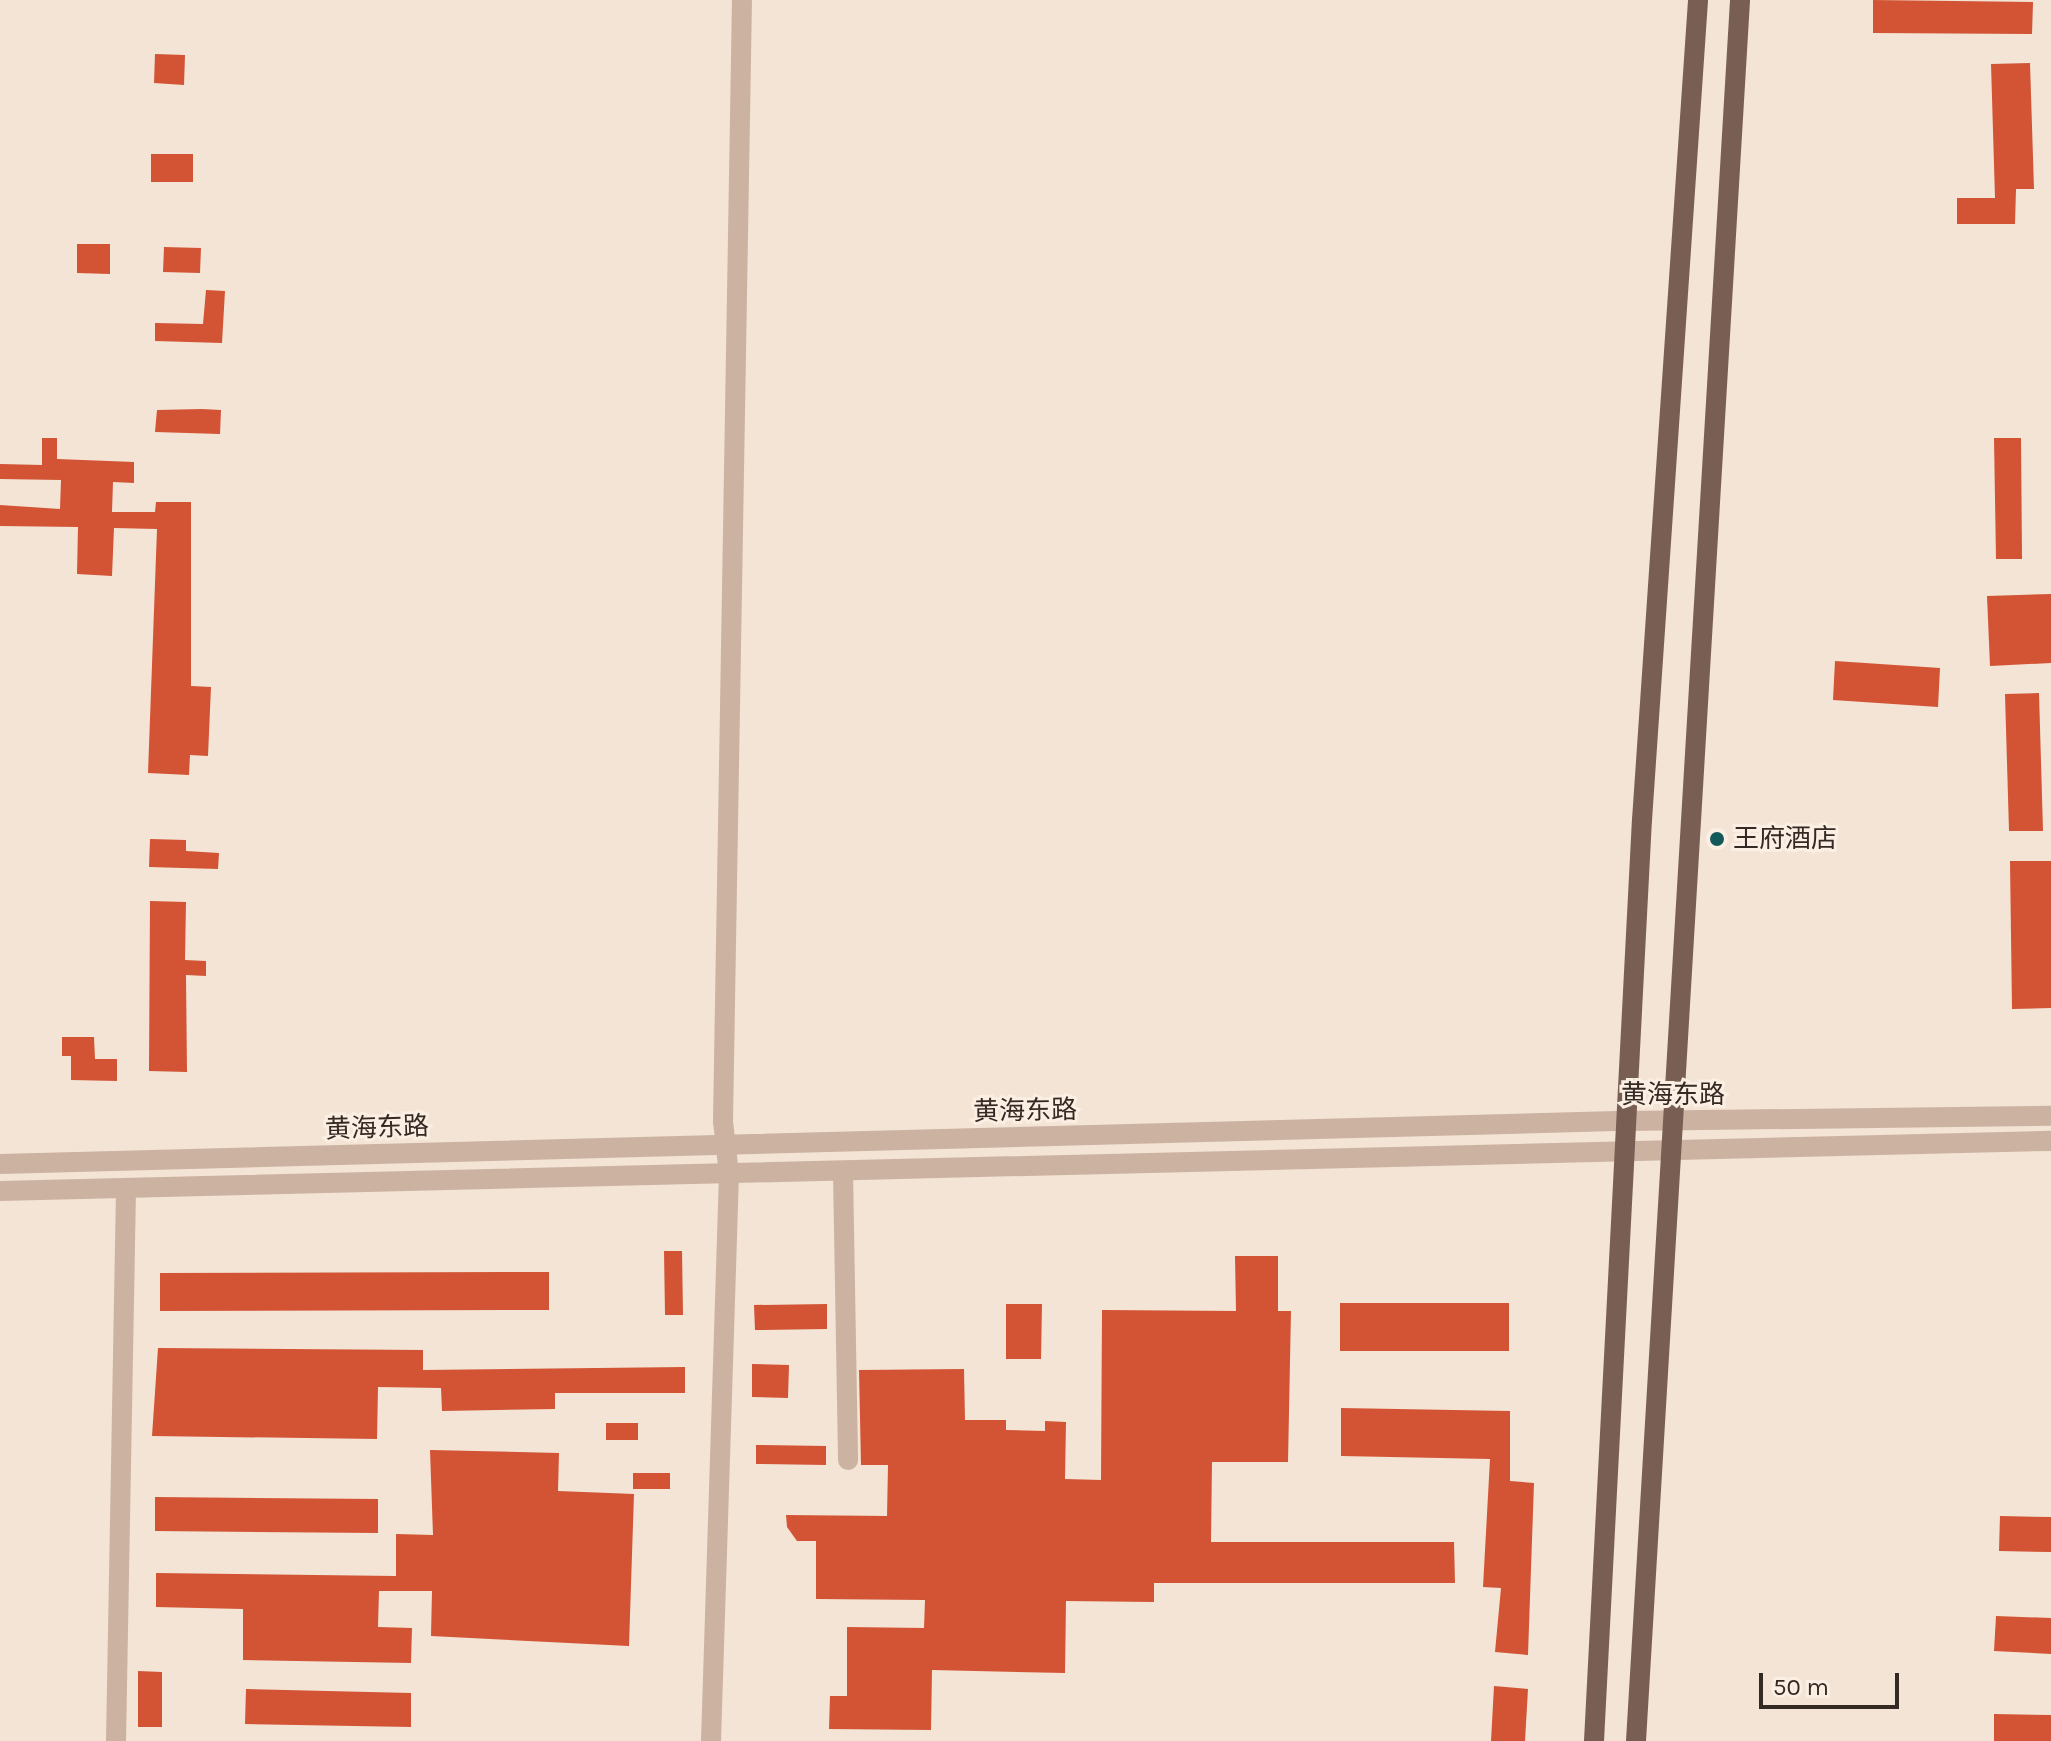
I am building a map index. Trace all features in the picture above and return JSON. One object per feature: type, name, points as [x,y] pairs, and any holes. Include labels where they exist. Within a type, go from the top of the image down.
[{"type":"main road","points":[[1594,1741],[1623,1151],[1698,0]]},
{"type":"main road","points":[[1636,1741],[1667,1150],[1740,0]]},
{"type":"street","points":[[711,1741],[729,1174],[723,1121],[742,0]]},
{"type":"street","name":"黄海东路","points":[[0,1164],[1625,1121],[2051,1116]]},
{"type":"street","name":"黄海东路","points":[[0,1191],[2051,1141]]},
{"type":"street","points":[[843,1171],[848,1460]]},
{"type":"street","points":[[116,1741],[126,1189]]},
{"type":"building","points":[[1873,0],[2033,2],[2032,34],[1873,33]]},
{"type":"building","points":[[155,54],[185,55],[184,85],[154,83]]},
{"type":"building","points":[[2030,63],[2034,189],[2016,189],[2015,224],[1957,224],[1957,198],[1995,198],[1991,64]]},
{"type":"building","points":[[151,154],[193,154],[193,182],[151,182]]},
{"type":"building","points":[[77,244],[110,244],[110,274],[77,273]]},
{"type":"building","points":[[164,247],[201,248],[200,273],[163,272]]},
{"type":"building","points":[[206,290],[225,291],[222,343],[155,341],[155,323],[203,324]]},
{"type":"building","points":[[157,410],[221,410],[220,434],[155,432]]},
{"type":"building","points":[[42,438],[57,438],[57,459],[134,462],[134,483],[113,482],[112,512],[155,512],[156,502],[191,502],[191,686],[211,687],[208,756],[190,755],[189,775],[148,773],[157,529],[114,528],[112,576],[77,574],[78,527],[0,526],[0,505],[60,509],[61,480],[0,479],[0,464],[42,465]]},
{"type":"building","points":[[1994,438],[2021,438],[2022,559],[1996,559]]},
{"type":"building","points":[[2051,594],[2051,663],[1990,666],[1987,596]]},
{"type":"building","points":[[1835,661],[1940,668],[1938,707],[1833,700]]},
{"type":"building","points":[[2039,693],[2043,831],[2009,831],[2005,694]]},
{"type":"building","points":[[150,839],[186,840],[186,851],[219,853],[218,869],[149,867]]},
{"type":"building","points":[[2010,861],[2051,861],[2051,1008],[2012,1009]]},
{"type":"building","points":[[150,901],[186,902],[185,960],[206,961],[206,976],[186,975],[187,1072],[149,1071]]},
{"type":"building","points":[[62,1037],[94,1037],[95,1059],[117,1059],[117,1081],[71,1080],[71,1056],[62,1056]]},
{"type":"building","points":[[664,1251],[682,1251],[683,1315],[665,1315]]},
{"type":"building","points":[[1235,1256],[1278,1256],[1278,1311],[1291,1311],[1288,1462],[1212,1462],[1211,1542],[1454,1542],[1455,1583],[1154,1583],[1154,1602],[1066,1601],[1065,1673],[932,1670],[931,1730],[829,1729],[830,1696],[847,1696],[847,1627],[924,1628],[925,1600],[816,1599],[816,1541],[797,1541],[787,1527],[786,1515],[887,1516],[888,1465],[861,1465],[859,1370],[964,1369],[965,1420],[1006,1420],[1006,1430],[1045,1431],[1045,1421],[1066,1422],[1065,1479],[1101,1480],[1102,1310],[1236,1311]]},
{"type":"building","points":[[549,1272],[549,1310],[160,1311],[160,1273]]},
{"type":"building","points":[[1340,1303],[1509,1303],[1509,1351],[1340,1351]]},
{"type":"building","points":[[827,1304],[827,1329],[755,1330],[754,1305]]},
{"type":"building","points":[[1006,1304],[1042,1304],[1041,1359],[1006,1359]]},
{"type":"building","points":[[158,1348],[423,1350],[423,1370],[685,1367],[685,1393],[555,1393],[555,1409],[442,1411],[441,1388],[378,1387],[377,1439],[152,1436]]},
{"type":"building","points":[[752,1364],[789,1365],[788,1398],[752,1397]]},
{"type":"building","points":[[1341,1408],[1510,1411],[1510,1481],[1534,1483],[1528,1655],[1495,1652],[1501,1588],[1483,1587],[1490,1459],[1341,1456]]},
{"type":"building","points":[[606,1423],[638,1423],[638,1440],[606,1440]]},
{"type":"building","points":[[756,1445],[826,1446],[826,1465],[756,1464]]},
{"type":"building","points":[[430,1450],[559,1453],[558,1491],[634,1494],[629,1646],[431,1636],[432,1591],[379,1591],[378,1627],[412,1628],[411,1663],[243,1660],[243,1609],[156,1607],[156,1573],[396,1576],[396,1534],[433,1535]]},
{"type":"building","points":[[633,1473],[670,1473],[670,1489],[633,1489]]},
{"type":"building","points":[[155,1497],[378,1499],[378,1533],[155,1531]]},
{"type":"building","points":[[2000,1516],[2051,1517],[2051,1552],[1999,1551]]},
{"type":"building","points":[[1996,1616],[2051,1618],[2051,1654],[1994,1651]]},
{"type":"building","points":[[138,1671],[162,1672],[162,1727],[138,1727]]},
{"type":"building","points":[[1494,1686],[1528,1689],[1525,1741],[1491,1741]]},
{"type":"building","points":[[246,1689],[411,1693],[411,1727],[245,1724]]},
{"type":"building","points":[[1994,1714],[2051,1715],[2051,1741],[1994,1741]]},
{"type":"place","name":"王府酒店","points":[[1717,839]]}]
